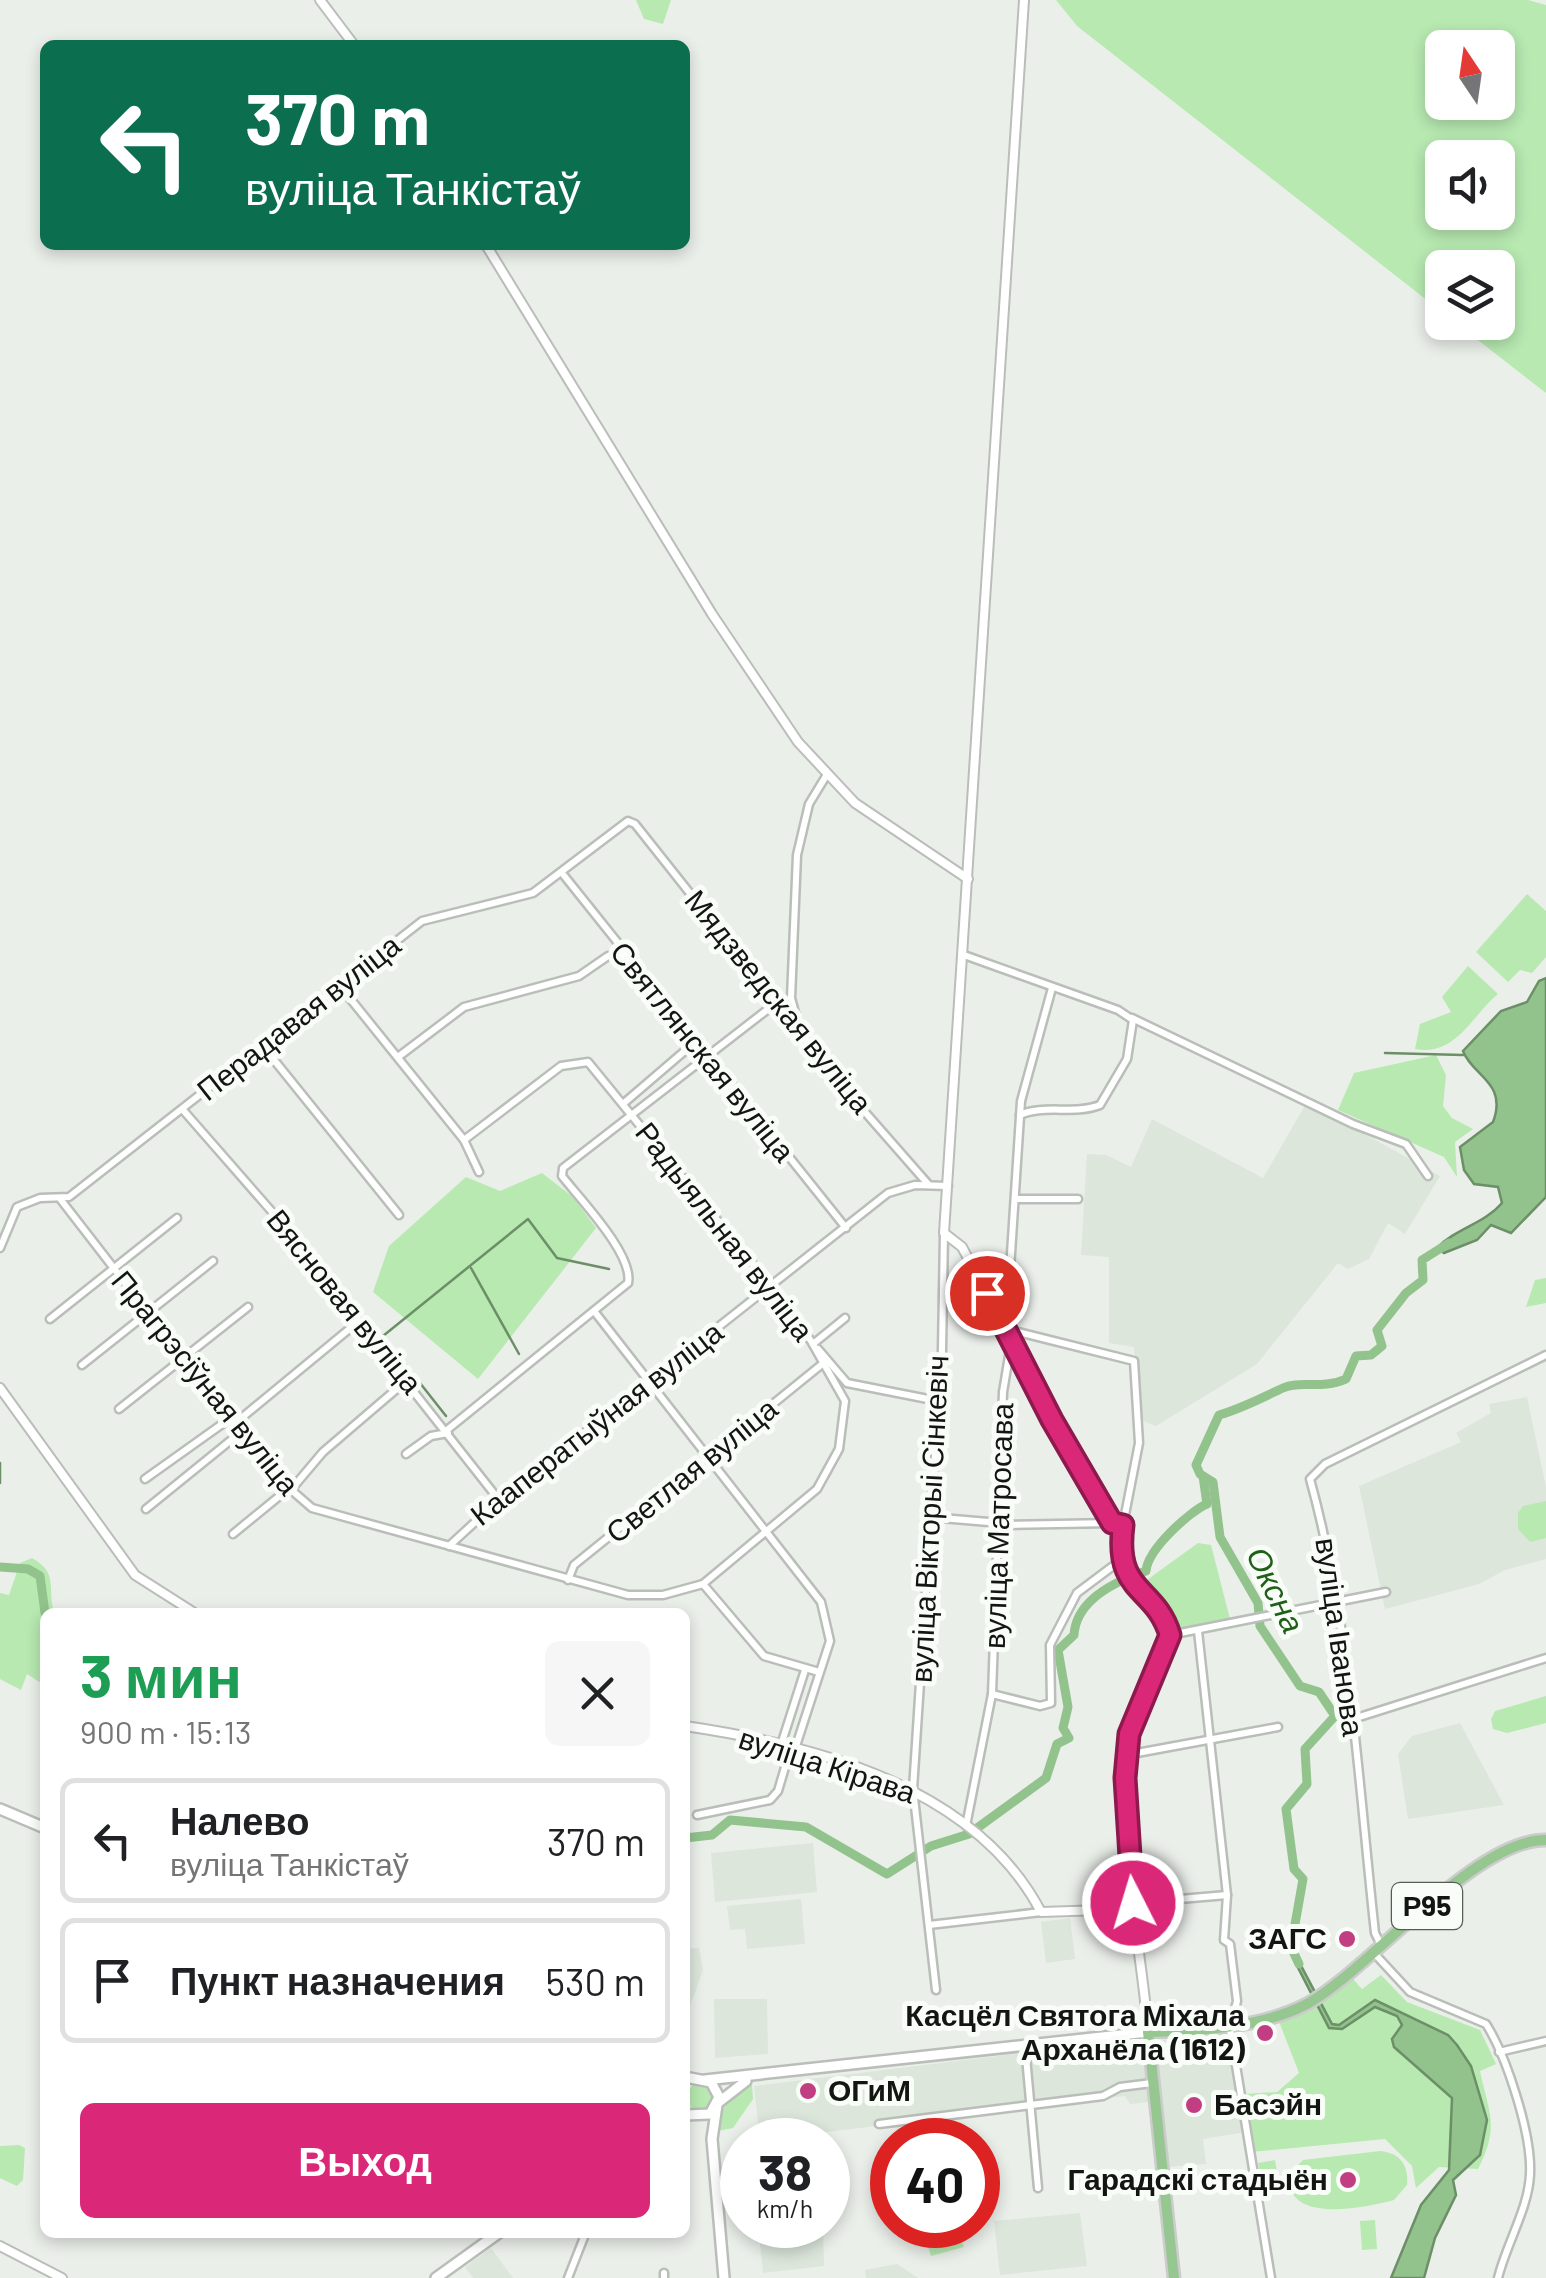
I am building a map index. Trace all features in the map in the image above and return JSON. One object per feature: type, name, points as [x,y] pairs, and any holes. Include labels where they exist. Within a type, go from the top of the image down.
[{"type":"main road","points":[[0,1810],[40,1826]]},
{"type":"main road","name":"Р95","points":[[1148,2032],[1230,2025],[1310,2002],[1376,1947],[1506,1850],[1528,1841],[1546,1840]]},
{"type":"main road","points":[[690,2078],[753,2078],[1148,2032],[1174,2278]]},
{"type":"main road","points":[[690,2113],[710,2114],[753,2078]]},
{"type":"main road","points":[[690,2086],[702,2080]]},
{"type":"main road","points":[[702,2080],[718,2091],[712,2139],[724,2278]]},
{"type":"main road","points":[[690,2114],[712,2139]]},
{"type":"main road","points":[[436,2278],[492,2238]]},
{"type":"street","points":[[320,0],[350,40]]},
{"type":"street","name":"вуліца Вікторыі Сінкевіч","points":[[936,1990],[912,1789],[1024,0]]},
{"type":"street","points":[[489,250],[712,614],[826,776],[887,828],[968,879]]},
{"type":"street","points":[[800,1034],[791,998],[797,855],[809,804],[826,776]]},
{"type":"street","name":"Мядзведская вуліца","points":[[628,821],[635,824],[800,1034],[928,1184]]},
{"type":"street","name":"Перадавая вуліца","points":[[0,1248],[17,1207],[40,1198],[60,1200],[183,1110],[428,918],[533,893],[628,821]]},
{"type":"street","name":"Святлянская вуліца","points":[[562,873],[694,1043],[846,1228]]},
{"type":"street","points":[[608,956],[611,938]]},
{"type":"street","points":[[398,1057],[464,1007],[579,976],[608,956],[624,955]]},
{"type":"street","points":[[964,955],[1133,1020],[1353,1124],[1406,1144],[1428,1176]]},
{"type":"street","points":[[340,986],[464,1140],[479,1172]]},
{"type":"street","name":"вуліца Матросава","points":[[969,1830],[992,1694],[1004,1392],[1010,1350],[1006,1330],[1020,1116],[1034,1044],[1052,988]]},
{"type":"street","points":[[406,1454],[431,1436],[448,1431],[628,1282],[630,1274],[612,1241],[562,1172],[776,1003]]},
{"type":"street","points":[[1020,1116],[1100,1105],[1127,1059],[1133,1020]]},
{"type":"street","points":[[624,1103],[694,1043]]},
{"type":"street","points":[[262,1046],[399,1215]]},
{"type":"street","name":"Радыяльная вуліца","points":[[464,1140],[573,1062],[588,1062],[770,1286],[813,1343],[822,1366],[846,1401]]},
{"type":"street","name":"Вясновая вуліца","points":[[183,1110],[360,1321],[499,1500]]},
{"type":"street","name":"Кааператыўная вуліца","points":[[449,1546],[499,1500],[894,1189],[928,1184],[948,1186]]},
{"type":"street","points":[[1017,1199],[1078,1198]]},
{"type":"street","name":"Прагрэсіўная вуліца","points":[[60,1200],[289,1490],[324,1513],[568,1580],[645,1597],[703,1584],[767,1530]]},
{"type":"street","points":[[50,1319],[177,1218]]},
{"type":"street","points":[[944,1233],[962,1246],[1118,1524]]},
{"type":"street","points":[[82,1365],[214,1261]]},
{"type":"street","points":[[119,1409],[248,1306]]},
{"type":"street","points":[[594,1311],[814,1589],[826,1615],[830,1641],[789,1747]]},
{"type":"street","points":[[845,1318],[813,1343],[847,1383],[938,1401]]},
{"type":"street","points":[[145,1479],[281,1387],[360,1321]]},
{"type":"street","points":[[1006,1330],[1134,1361],[1140,1442],[1118,1524],[1121,1560],[1127,1576],[1166,1623],[1170,1635],[1138,1706],[1126,1756],[1133,1906],[1148,2032]]},
{"type":"street","name":"вуліца Іванова","points":[[1376,1947],[1340,1604],[1310,1479],[1314,1472],[1546,1355]]},
{"type":"street","points":[[822,1366],[834,1369]]},
{"type":"street","name":"Светлая вуліца","points":[[568,1580],[574,1565],[822,1366]]},
{"type":"street","points":[[234,1534],[289,1490],[323,1452],[406,1381]]},
{"type":"street","points":[[767,1530],[828,1476],[845,1428],[847,1383]]},
{"type":"street","points":[[0,1388],[134,1575],[187,1608]]},
{"type":"street","points":[[146,1509],[241,1432]]},
{"type":"street","points":[[191,1448],[192,1458],[200,1462]]},
{"type":"street","points":[[930,1518],[1000,1524],[1118,1524]]},
{"type":"street","points":[[992,1694],[1040,1706],[1051,1702],[1050,1645],[1078,1593],[1121,1560]]},
{"type":"street","points":[[703,1584],[755,1648],[769,1658],[819,1672]]},
{"type":"street","points":[[1170,1635],[1386,1592]]},
{"type":"street","points":[[1198,1631],[1213,1738],[1226,1895],[1224,1940],[1230,1944],[1237,2000],[1230,2025],[1271,2278]]},
{"type":"street","points":[[1354,1718],[1546,1658]]},
{"type":"street","points":[[697,1815],[770,1800],[778,1792],[806,1670]]},
{"type":"street","name":"вуліца Кірава","points":[[690,1727],[789,1747],[912,1789],[969,1830],[1018,1876],[1042,1912]]},
{"type":"street","points":[[1126,1756],[1278,1727]]},
{"type":"street","points":[[929,1925],[1226,1895]]},
{"type":"street","points":[[1376,1947],[1410,1992],[1486,2024],[1500,2052],[1517,2102],[1530,2176],[1498,2278]]},
{"type":"street","points":[[1500,2052],[1546,2041]]},
{"type":"street","points":[[1025,2044],[1038,2188]]},
{"type":"street","points":[[929,2118],[1030,2106],[1152,2083]]},
{"type":"street","points":[[568,2278],[584,2238]]},
{"type":"street","points":[[0,2246],[62,2278]]},
{"type":"shaded area","points":[[636,0],[671,0],[663,24],[644,19]]},
{"type":"shaded area","points":[[1056,0],[1528,0],[1546,5],[1546,393],[1478,340],[1515,340],[1515,250],[1425,250],[1425,299],[1077,26]]},
{"type":"shaded area","points":[[1527,894],[1546,911],[1546,957],[1532,973],[1520,970],[1508,982],[1476,952]]},
{"type":"shaded area","points":[[1468,966],[1498,994],[1452,1041],[1429,1050],[1415,1049],[1420,1024],[1451,1012],[1442,997]]},
{"type":"shaded area","points":[[1546,978],[1546,1197],[1511,1233],[1491,1225],[1477,1240],[1444,1253],[1437,1248],[1502,1203],[1498,1187],[1474,1184],[1464,1170],[1460,1147],[1493,1122],[1496,1098],[1463,1051],[1501,1011],[1527,1002],[1539,981]]},
{"type":"shaded area","points":[[1436,1055],[1446,1075],[1443,1106],[1452,1118],[1473,1129],[1455,1142],[1457,1177],[1444,1157],[1338,1110],[1354,1073]]},
{"type":"shaded area","points":[[1307,1102],[1440,1176],[1405,1234],[1388,1223],[1369,1259],[1348,1269],[1338,1263],[1257,1364],[1156,1426],[1141,1420],[1134,1347],[1109,1343],[1109,1257],[1081,1255],[1087,1154],[1106,1155],[1131,1167],[1152,1119],[1263,1178]]},
{"type":"shaded area","points":[[542,1173],[573,1197],[596,1228],[478,1379],[373,1292],[389,1246],[466,1177],[500,1191]]},
{"type":"shaded area","points":[[1546,1278],[1546,1303],[1526,1307],[1535,1280]]},
{"type":"shaded area","points":[[1527,1397],[1546,1487],[1546,1559],[1505,1570],[1479,1584],[1385,1609],[1359,1486],[1461,1442],[1456,1433],[1491,1413],[1489,1404]]},
{"type":"shaded area","points":[[1546,1501],[1546,1538],[1530,1542],[1518,1529],[1518,1513],[1523,1506]]},
{"type":"shaded area","points":[[1198,1543],[1211,1545],[1230,1619],[1181,1629],[1140,1585]]},
{"type":"shaded area","points":[[32,1558],[46,1569],[53,1608],[40,1608],[40,1682],[27,1674],[21,1690],[0,1679],[0,1593],[9,1595],[20,1563]]},
{"type":"shaded area","points":[[1546,1696],[1546,1723],[1507,1733],[1493,1729],[1491,1719],[1495,1711]]},
{"type":"shaded area","points":[[1460,1723],[1504,1805],[1408,1819],[1398,1754],[1412,1736]]},
{"type":"shaded area","points":[[813,1843],[817,1892],[715,1902],[711,1853]]},
{"type":"shaded area","points":[[801,1899],[805,1944],[747,1949],[745,1929],[730,1930],[727,1906]]},
{"type":"shaded area","points":[[1070,1918],[1075,1959],[1046,1963],[1041,1922]]},
{"type":"shaded area","points":[[699,1948],[703,1970],[690,2006],[690,1949]]},
{"type":"shaded area","points":[[1293,1958],[1298,1960],[1332,2024],[1339,2025],[1375,2000],[1448,2035],[1471,2066],[1487,2120],[1480,2155],[1453,2180],[1456,2195],[1435,2238],[1424,2278],[1391,2278],[1421,2205],[1449,2170],[1452,2098],[1394,2047],[1392,2039],[1402,2025],[1397,2016],[1375,2007],[1342,2029],[1329,2028]]},
{"type":"shaded area","points":[[1381,1975],[1407,2002],[1480,2030],[1496,2064],[1480,2071],[1491,2130],[1478,2169],[1439,2167],[1416,2188],[1412,2166],[1385,2139],[1251,2152],[1244,2094],[1277,2092],[1299,2073],[1278,2019],[1308,2012],[1352,1978],[1362,1989]]},
{"type":"shaded area","points":[[714,1999],[767,1999],[768,2054],[715,2058]]},
{"type":"shaded area","points":[[1226,2034],[1246,2132],[1203,2139],[1206,2164],[1166,2167],[1152,2041]]},
{"type":"shaded area","points":[[1136,2039],[1143,2042],[1150,2102],[1130,2104],[1125,2096],[942,2118],[870,2118],[870,2127],[850,2129],[850,2118],[758,2118],[754,2086]]},
{"type":"shaded area","points":[[706,2084],[714,2092],[711,2107],[701,2111],[691,2107],[691,2087]]},
{"type":"shaded area","points":[[752,2085],[753,2099],[740,2118],[720,2118],[727,2102]]},
{"type":"shaded area","points":[[0,2146],[25,2148],[23,2180],[17,2186],[0,2178]]},
{"type":"shaded area","name":"Гарадскі стадыён","points":[[1380,2151],[1398,2157],[1406,2172],[1407,2185],[1394,2200],[1328,2209],[1299,2201],[1291,2190],[1290,2174],[1303,2160]]},
{"type":"shaded area","points":[[1275,2160],[1280,2192],[1264,2194],[1258,2163]]},
{"type":"shaded area","points":[[1080,2213],[1087,2266],[1000,2275],[1000,2220]]},
{"type":"shaded area","points":[[1375,2220],[1377,2249],[1362,2250],[1360,2221]]},
{"type":"shaded area","points":[[491,2248],[513,2278],[473,2278],[465,2267]]},
{"type":"shaded area","points":[[760,2248],[824,2248],[824,2266],[763,2273]]},
{"type":"shaded area","points":[[928,2248],[960,2248],[931,2256]]},
{"type":"shaded area","points":[[897,2264],[918,2278],[866,2278],[865,2270]]},
{"type":"waterway","points":[[1385,1053],[1463,1055]]},
{"type":"waterway","points":[[446,1416],[383,1336],[528,1219],[557,1258],[609,1269]]},
{"type":"waterway","name":"Оксна","points":[[1299,1964],[1291,1947],[1303,1879],[1294,1869],[1286,1809],[1307,1784],[1305,1749],[1335,1716],[1319,1692],[1300,1686],[1260,1626],[1258,1603],[1220,1537],[1213,1482],[1200,1474],[1196,1465],[1219,1415],[1289,1386],[1346,1379],[1356,1356],[1371,1355],[1382,1346],[1377,1330],[1406,1293],[1423,1280],[1422,1260],[1449,1243]]},
{"type":"waterway","points":[[471,1268],[519,1354]]},
{"type":"waterway","points":[[0,1463],[0,1483]]},
{"type":"waterway","points":[[690,1837],[712,1835],[730,1820],[806,1827],[887,1874],[931,1846],[969,1834],[1046,1778],[1057,1744],[1069,1738],[1063,1728],[1068,1707],[1058,1650],[1074,1635],[1081,1612],[1098,1594],[1146,1571],[1162,1541],[1207,1504],[1203,1476]]},
{"type":"waterway","points":[[0,1567],[28,1569],[40,1576],[44,1608]]},
{"type":"place","name":"ЗАГС","points":[[1347,1939]]},
{"type":"place","name":"Касцёл Святога Міхала Арханёла (1612)","points":[[1265,2033]]},
{"type":"place","name":"ОГиМ","points":[[808,2091]]},
{"type":"place","name":"Басэйн","points":[[1194,2105]]},
{"type":"place","name":"Гарадскі стадыён","points":[[1348,2180]]},
{"type":"route","points":[[987,1293],[1091,1489],[1112,1523],[1123,1525],[1123,1568],[1166,1623],[1170,1635],[1129,1734],[1125,1778],[1133,1903]]}]
